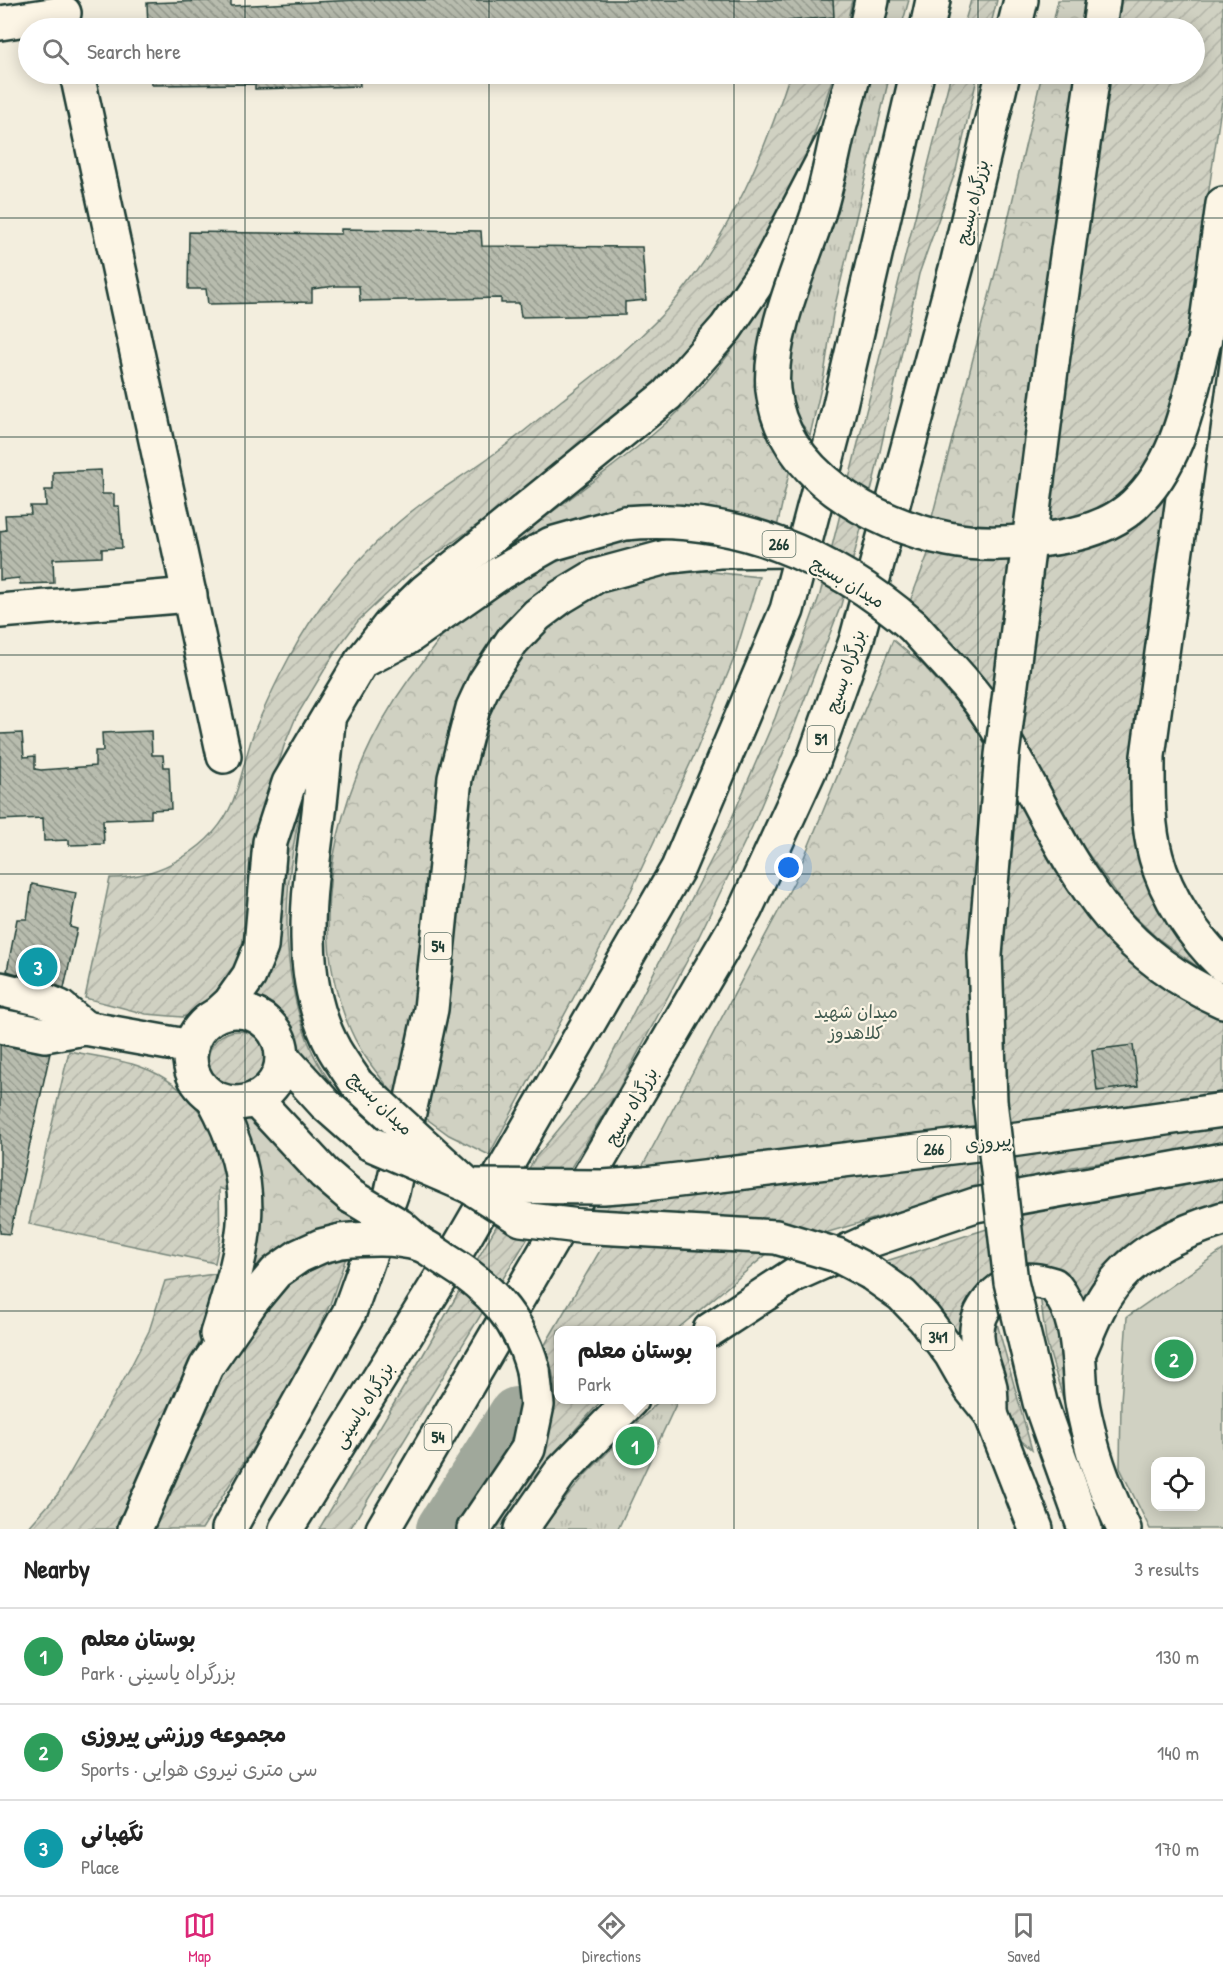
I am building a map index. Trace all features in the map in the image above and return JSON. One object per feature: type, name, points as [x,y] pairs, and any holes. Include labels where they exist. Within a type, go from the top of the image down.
[{"type":"main road","points":[[868,18],[872,0]]},
{"type":"main road","points":[[929,18],[933,0]]},
{"type":"main road","points":[[1016,18],[1021,0]]},
{"type":"main road","points":[[1100,18],[1103,0]]},
{"type":"main road","points":[[36,18],[64,14]]},
{"type":"main road","points":[[0,23],[18,20]]},
{"type":"main road","points":[[79,84],[224,756]]},
{"type":"main road","points":[[851,84],[820,208],[774,348],[773,391],[792,445],[810,467],[843,496],[889,521],[950,539],[1010,543],[1066,537],[1094,529],[1132,507],[1145,494],[1167,462],[1180,432],[1204,340]]},
{"type":"main road","name":"بزرگراه یاسینی","points":[[286,1529],[440,1280],[678,867],[787,610],[836,424],[915,84]]},
{"type":"main road","name":"بزرگراه بسیج","points":[[492,1345],[745,910],[813,762],[857,638],[957,265],[1002,84]]},
{"type":"main road","points":[[1085,1529],[1040,1402],[1011,1282],[990,1101],[985,955],[1002,755],[1052,362],[1092,84]]},
{"type":"main road","points":[[218,1014],[247,1011],[261,1017],[272,1026],[279,1039],[283,1058],[276,1082],[255,1099],[241,1103],[227,1102],[213,1097],[202,1088],[194,1076],[190,1061],[191,1047],[201,1027],[231,1003],[255,966],[261,947],[270,842],[289,783],[328,721],[361,662],[390,624],[425,591],[668,395],[726,328],[768,267],[838,132]]},
{"type":"main road","points":[[1223,204],[1148,756],[1150,823],[1156,858],[1173,896],[1195,934],[1223,965]]},
{"type":"main road","name":"میدان بسیج","points":[[361,662],[407,638],[500,573],[551,544],[585,532],[625,523],[658,520],[721,527],[760,537],[792,550],[860,585],[913,626],[973,693],[992,720],[1078,871],[1110,918],[1142,950],[1194,988],[1223,1001]]},
{"type":"main road","name":"54","points":[[229,1529],[349,1313],[392,1192],[431,1009],[455,778],[473,708],[485,682],[512,641],[537,615],[596,576],[670,556],[718,550],[792,550]]},
{"type":"main road","points":[[0,611],[190,595]]},
{"type":"main road","name":"میدان بسیج","points":[[328,721],[310,875],[308,920],[310,967],[319,1009],[333,1048],[357,1084],[469,1186]]},
{"type":"main road","points":[[0,989],[41,999],[60,1007],[85,1028]]},
{"type":"main road","points":[[0,1026],[45,1035],[85,1028],[191,1047]]},
{"type":"main road","points":[[283,1058],[325,1104],[369,1143],[469,1186]]},
{"type":"main road","points":[[135,1529],[207,1367],[243,1243],[246,1205],[240,1164],[223,1114],[213,1097]]},
{"type":"main road","points":[[255,1099],[324,1173],[352,1197],[400,1226],[420,1244],[465,1272],[506,1309],[527,1344],[537,1405],[528,1449],[474,1529]]},
{"type":"main road","name":"پیروزی","points":[[469,1186],[603,1187],[645,1184],[1018,1139],[1223,1110]]},
{"type":"main road","points":[[716,1326],[794,1275],[874,1239],[975,1205],[1223,1160]]},
{"type":"main road","name":"341","points":[[469,1186],[521,1219],[579,1226],[776,1237],[837,1255],[871,1273],[903,1295],[924,1318],[951,1354],[971,1389],[991,1414],[1036,1529]]},
{"type":"main road","points":[[1080,1350],[1108,1290],[1132,1266],[1175,1237],[1223,1219]]},
{"type":"main road","points":[[207,1367],[251,1302],[276,1272],[321,1246],[341,1241],[384,1240],[420,1244]]},
{"type":"main road","points":[[991,1414],[990,1388],[976,1336],[981,1315],[991,1297],[1003,1288],[1022,1281],[1039,1281],[1054,1285],[1070,1311],[1080,1350],[1081,1396],[1089,1437],[1124,1529]]},
{"type":"main road","name":"54","points":[[383,1529],[492,1345]]},
{"type":"main road","points":[[521,1529],[560,1473],[627,1404]]},
{"type":"green space","points":[[814,0],[852,0],[848,18],[810,18]]},
{"type":"green space","points":[[888,0],[909,0],[904,18],[884,18]]},
{"type":"green space","points":[[971,0],[997,0],[992,18],[966,18]]},
{"type":"green space","points":[[1058,0],[1089,0],[1086,18],[1054,18]]},
{"type":"green space","points":[[1117,0],[1223,0],[1223,94],[1180,388],[1154,464],[1104,510],[1043,528],[1103,84],[1205,84],[1205,18],[1114,18]]},
{"type":"green space","points":[[786,84],[831,84],[802,172],[735,294],[658,384],[532,486],[408,574],[358,621],[337,649],[296,717],[284,746],[269,796],[251,952],[222,996],[200,1012],[182,1017],[146,1014],[85,998],[110,878],[148,873],[166,866],[199,846],[213,833],[233,801],[253,736],[289,658],[319,608],[341,580],[363,556],[412,511],[510,442],[637,340],[664,313],[696,273],[730,219],[769,133]]},
{"type":"green space","points":[[868,84],[888,84],[833,314],[824,375],[810,435],[794,414],[786,386],[794,318],[845,169]]},
{"type":"green space","points":[[948,84],[976,84],[956,170],[919,274],[874,479],[841,605],[752,827],[688,959],[618,1090],[550,1202],[980,1156],[986,1186],[825,1233],[783,1224],[548,1205],[350,1529],[319,1529],[423,1355],[535,1158],[598,1082],[728,827],[775,718],[820,594]]},
{"type":"green space","points":[[1040,84],[1077,84],[1017,532],[931,521],[999,258]]},
{"type":"green space","points":[[775,285],[756,363],[758,388],[791,464],[777,527],[716,514],[475,574],[651,436],[688,403],[735,346]]},
{"type":"green space","points":[[1178,460],[1158,897],[1202,970],[1156,937],[1130,912],[1084,848],[1020,733],[1040,550]]},
{"type":"green space","points":[[604,534],[715,537],[504,629],[419,991],[397,1098],[355,1040],[335,985],[329,937],[330,887],[338,837],[352,788],[372,742],[396,698],[456,619],[478,601]]},
{"type":"green space","points":[[931,546],[1015,555],[997,698],[961,654],[909,604]]},
{"type":"green space","points":[[702,571],[759,577],[733,661],[697,749],[631,891],[489,1155],[449,1135],[420,1114],[463,804],[475,750],[484,723],[510,672],[527,648],[546,627],[568,609],[618,584],[660,575]]},
{"type":"green space","name":"میدان شهید کلاهدوز","points":[[893,640],[924,666],[991,741],[979,1129],[641,1169],[794,882]]},
{"type":"green space","points":[[317,751],[297,825],[291,863],[287,939],[291,977],[299,1015],[312,1051],[325,1074],[353,1111],[302,1066],[297,1038],[285,1017],[268,1004],[243,1000],[280,851]]},
{"type":"green space","points":[[1012,785],[1183,998],[1223,1019],[1223,1099],[1003,1124],[1000,960]]},
{"type":"green space","points":[[232,1031],[244,1031],[255,1036],[263,1044],[268,1061],[266,1073],[255,1086],[244,1091],[232,1091],[221,1086],[213,1078],[208,1067],[208,1055],[213,1044],[221,1036]]},
{"type":"green space","points":[[69,1051],[124,1062],[160,1076],[177,1087],[202,1116],[220,1152],[230,1192],[219,1188],[220,1239],[215,1263],[29,1224]]},
{"type":"green space","points":[[264,1114],[393,1229],[254,1282],[245,1271],[232,1120]]},
{"type":"green space","points":[[1223,1124],[1223,1144],[1072,1167],[1009,1182],[1006,1153]]},
{"type":"green space","points":[[1223,1178],[1223,1211],[1083,1325],[1022,1268],[1014,1215]]},
{"type":"green space","points":[[990,1228],[997,1274],[979,1287],[974,1296],[968,1317],[965,1351],[950,1323],[931,1299],[909,1279],[883,1262]]},
{"type":"green space","points":[[605,1242],[768,1253],[681,1326],[556,1326]]},
{"type":"green space","points":[[349,1249],[330,1304],[295,1380],[202,1529],[150,1529],[234,1351],[281,1279]]},
{"type":"green space","points":[[1223,1250],[1223,1529],[1150,1529],[1120,1468],[1121,1401],[1127,1317]]},
{"type":"green space","points":[[215,1274],[208,1322],[121,1529],[27,1529],[58,1494],[130,1368],[149,1331],[165,1281]]},
{"type":"green space","points":[[1040,1295],[1057,1306],[1073,1433],[1046,1340]]},
{"type":"green space","points":[[995,1316],[1032,1450],[1016,1436],[1003,1396],[989,1339]]},
{"type":"green space","points":[[554,1329],[554,1386],[553,1373],[543,1348]]},
{"type":"green space","points":[[554,1404],[598,1404],[576,1429],[503,1529],[489,1529],[532,1466],[552,1421]]},
{"type":"green space","points":[[656,1404],[676,1404],[618,1529],[540,1529],[586,1474]]},
{"type":"building","points":[[231,0],[231,6],[356,0],[833,0],[834,17],[148,18],[147,3]]},
{"type":"building","points":[[152,84],[255,84],[152,85]]},
{"type":"building","points":[[255,84],[360,84],[360,86],[255,89]]},
{"type":"building","points":[[341,229],[481,231],[482,246],[642,247],[646,300],[625,302],[625,315],[521,317],[519,303],[501,303],[501,298],[360,301],[359,286],[312,289],[312,302],[208,304],[206,289],[188,289],[189,232],[341,234]]},
{"type":"building","points":[[101,470],[102,494],[114,494],[114,506],[119,506],[122,548],[102,549],[102,557],[53,559],[54,583],[20,584],[19,578],[0,580],[0,531],[6,530],[5,515],[31,514],[30,506],[46,506],[45,490],[53,490],[53,472]]},
{"type":"building","points":[[151,731],[152,755],[163,755],[164,767],[169,767],[171,809],[151,810],[151,818],[103,820],[104,844],[69,845],[69,840],[44,841],[43,818],[0,820],[0,734],[22,733],[24,757],[35,756],[35,769],[41,770],[95,766],[95,751],[103,751],[102,733]]},
{"type":"building","points":[[32,884],[76,893],[70,927],[77,929],[64,988],[7,971],[17,919],[27,919]]},
{"type":"building","points":[[0,1045],[50,1053],[10,1234],[0,1233]]},
{"type":"building","points":[[1133,1045],[1138,1086],[1097,1091],[1092,1050]]},
{"type":"waterway","points":[[443,1529],[516,1414]]},
{"type":"place","name":"نگهبانی","points":[[38,967]]},
{"type":"place","name":"مجموعه ورزشی پیروزی","points":[[1174,1359]]},
{"type":"place","name":"بوستان معلم","points":[[635,1446]]}]
